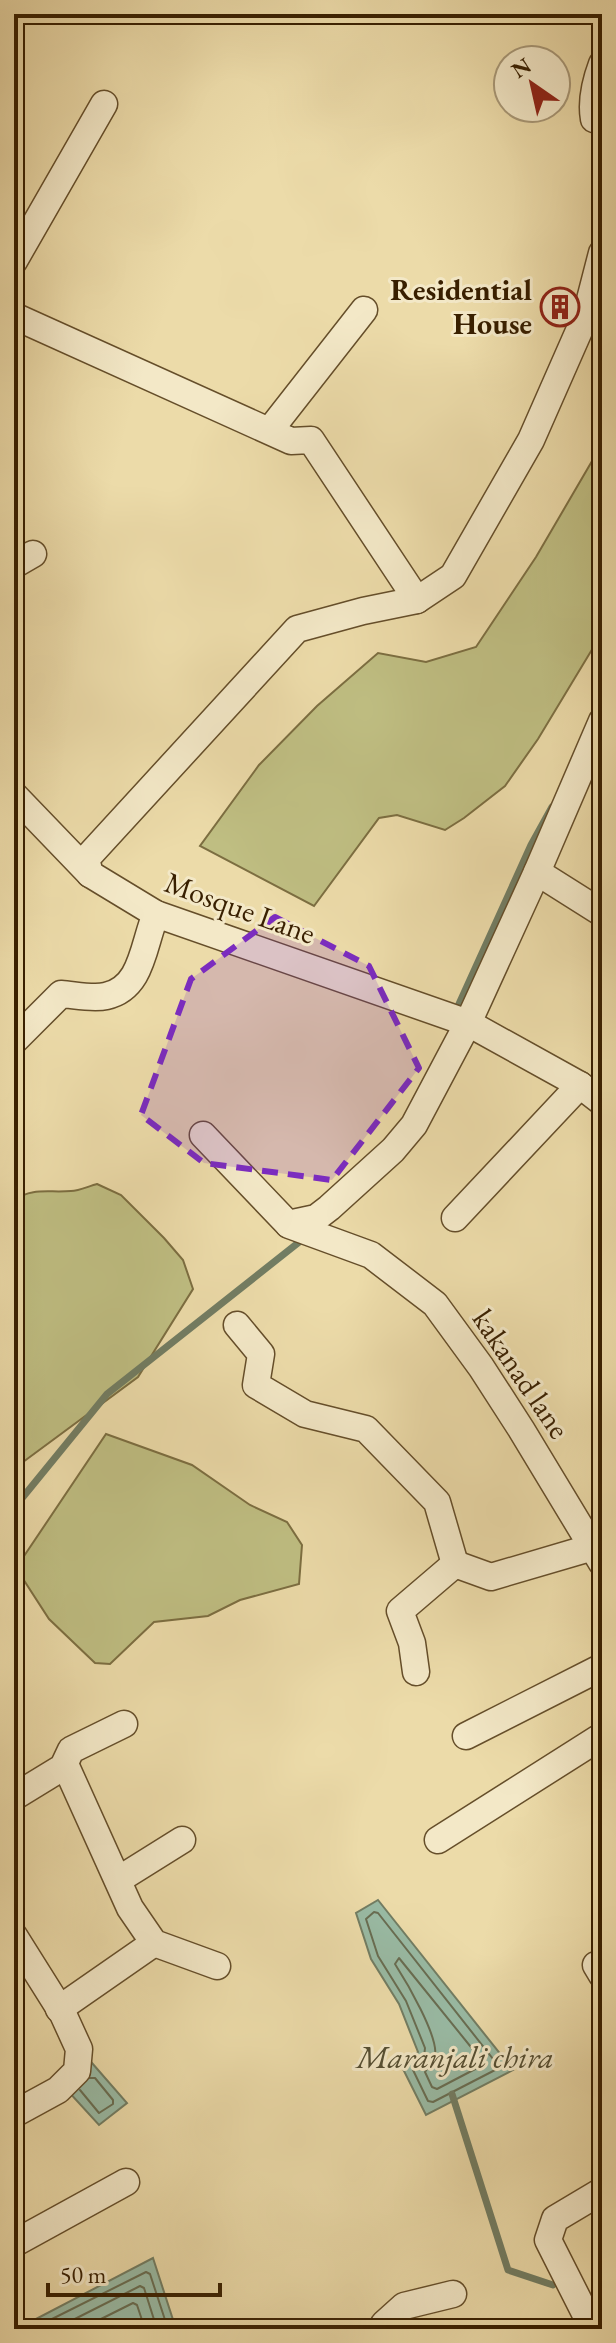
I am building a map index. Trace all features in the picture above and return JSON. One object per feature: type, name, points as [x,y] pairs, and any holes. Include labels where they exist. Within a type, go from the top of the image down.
[{"type":"street","points":[[602,64],[593,111],[594,119],[602,122]]},
{"type":"street","points":[[14,261],[104,104]]},
{"type":"street","points":[[90,874],[86,859],[297,629],[417,600],[453,576],[531,440],[586,315],[602,253]]},
{"type":"street","points":[[270,430],[364,310]]},
{"type":"street","points":[[14,316],[291,441],[311,440],[417,600]]},
{"type":"street","points":[[203,1135],[288,1224],[316,1218],[402,1141],[414,1125],[468,1023],[597,750],[602,721]]},
{"type":"street","name":"Mosque Lane","points":[[14,795],[90,874],[156,914],[468,1023],[580,1085],[602,1102]]},
{"type":"street","points":[[537,872],[602,913]]},
{"type":"street","points":[[14,1041],[61,994],[104,997],[123,989],[133,980],[156,914]]},
{"type":"street","points":[[455,1218],[580,1085]]},
{"type":"street","name":"kakanad lane","points":[[288,1224],[371,1255],[435,1304],[489,1379],[597,1555]]},
{"type":"street","points":[[237,1325],[261,1354],[256,1385],[305,1414],[366,1429],[437,1502],[455,1564]]},
{"type":"street","points":[[455,1564],[491,1577],[597,1555]]},
{"type":"street","points":[[416,1672],[412,1643],[400,1611],[455,1564]]},
{"type":"street","points":[[466,1736],[602,1667]]},
{"type":"street","points":[[14,1797],[65,1764],[71,1750],[124,1724]]},
{"type":"street","points":[[438,1840],[602,1736]]},
{"type":"street","points":[[65,1764],[133,1912],[154,1943],[217,1966]]},
{"type":"street","points":[[118,1880],[182,1840]]},
{"type":"street","points":[[14,1936],[59,2009],[79,2049],[77,2071],[58,2090],[14,2114]]},
{"type":"street","points":[[59,2009],[154,1943]]},
{"type":"street","points":[[14,2244],[126,2182]]},
{"type":"street","points":[[593,2329],[548,2240],[555,2219],[602,2191]]},
{"type":"street","points":[[14,2220],[18,2231],[14,2244]]},
{"type":"street","points":[[383,2329],[384,2324],[404,2306],[453,2294]]},
{"type":"highlighted area","points":[[275,917],[369,966],[419,1068],[332,1180],[204,1163],[141,1115],[191,979]]},
{"type":"shaded area","points":[[602,444],[602,633],[538,739],[505,786],[445,830],[397,815],[379,818],[314,906],[200,846],[259,765],[317,706],[378,653],[426,662],[476,647],[536,557]]},
{"type":"shaded area","points":[[97,1184],[121,1195],[164,1238],[183,1260],[193,1289],[138,1377],[19,1465],[14,1427],[14,1200],[35,1192],[74,1191]]},
{"type":"shaded area","points":[[106,1434],[192,1465],[250,1505],[287,1522],[302,1545],[299,1584],[240,1600],[208,1616],[154,1622],[110,1664],[95,1663],[49,1619],[16,1568]]},
{"type":"water","name":"Maranjali chira","points":[[378,1900],[513,2070],[426,2115],[402,2067],[418,2052],[399,2004],[371,1959],[356,1913]]},
{"type":"water","points":[[92,2063],[127,2103],[99,2125],[67,2090]]},
{"type":"water","points":[[153,2258],[176,2329],[31,2329],[34,2320]]},
{"type":"waterway","points":[[459,1004],[531,845],[552,807]]},
{"type":"waterway","points":[[14,1508],[107,1394],[303,1239]]},
{"type":"waterway","points":[[452,2094],[508,2270],[553,2285]]},
{"type":"place","name":"Residential House","points":[[560,307]]}]
